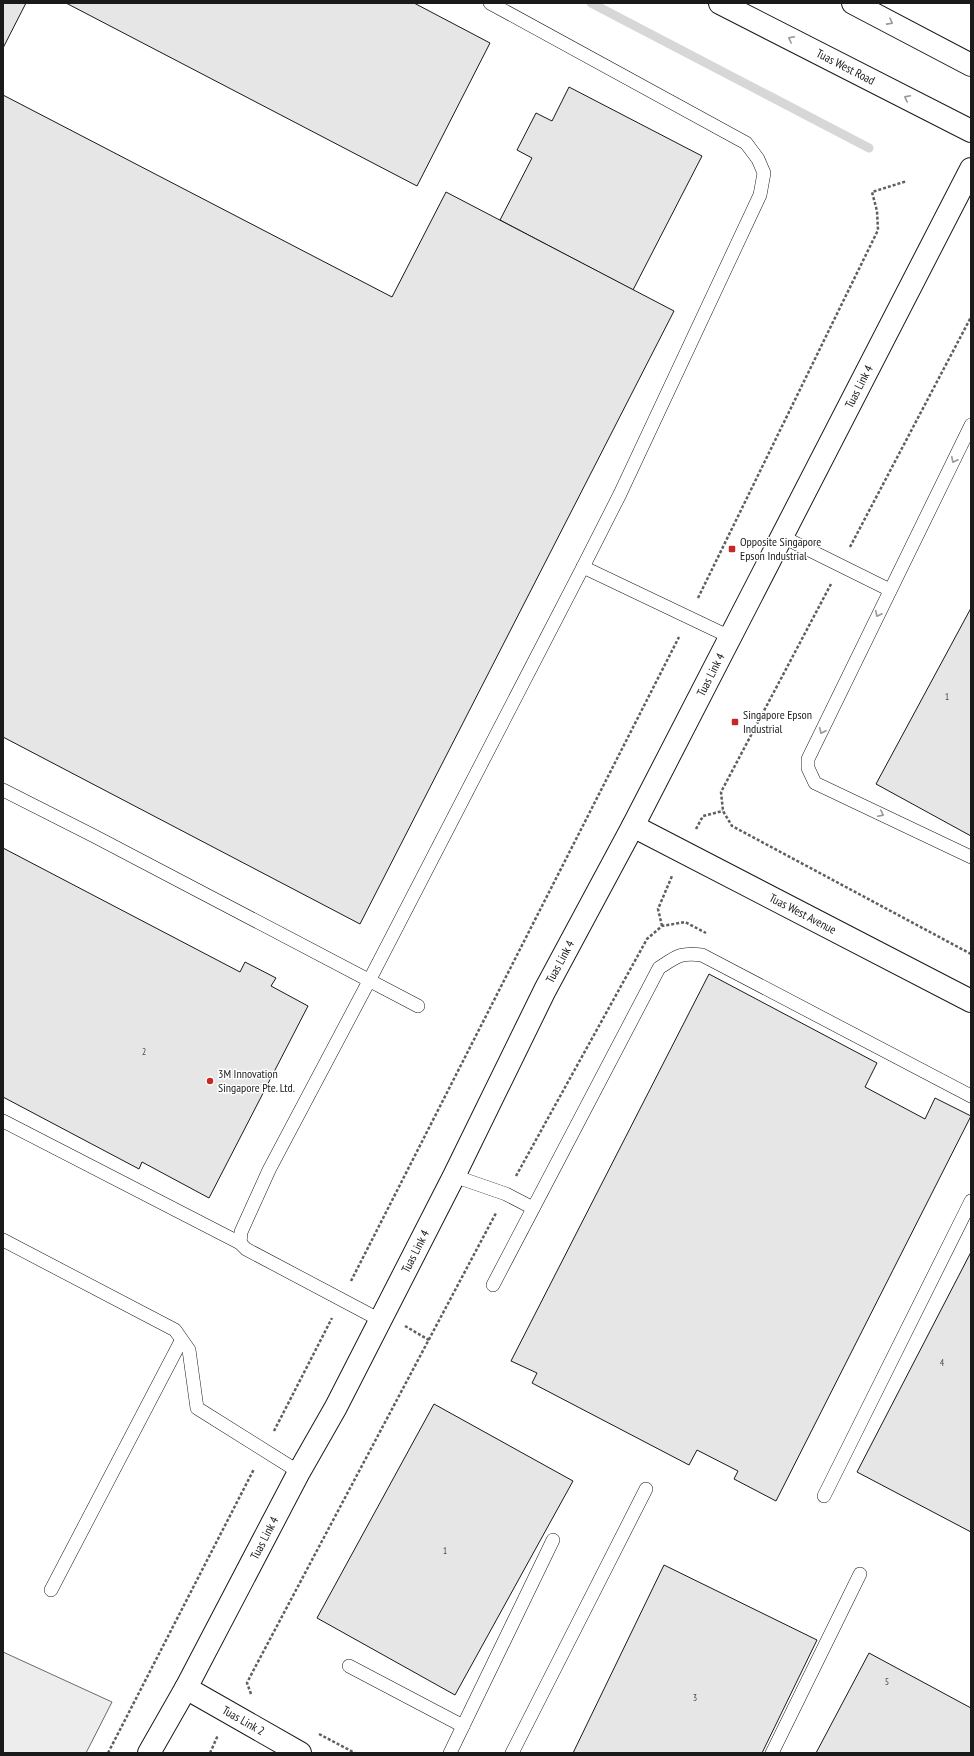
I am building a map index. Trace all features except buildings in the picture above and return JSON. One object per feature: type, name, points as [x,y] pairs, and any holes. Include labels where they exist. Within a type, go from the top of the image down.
[{"type":"street","name":"Tuas West Road","points":[[720,3],[971,131]]},
{"type":"street","points":[[853,3],[971,65]]},
{"type":"street","name":"Tuas Link 4","points":[[149,1753],[186,1688],[299,1472],[336,1407],[454,1176],[545,990],[634,826],[781,536],[971,169]]},
{"type":"street","name":"Tuas West Avenue","points":[[634,826],[971,1001]]},
{"type":"street","name":"Tuas Link 2","points":[[186,1688],[300,1753]]},
{"type":"lane","points":[[240,1243],[242,1232],[270,1170],[620,494],[760,195],[764,173],[758,159],[746,143],[490,3]]},
{"type":"lane","points":[[971,425],[808,759],[808,768],[815,783],[971,857]]},
{"type":"lane","points":[[781,536],[890,590]]},
{"type":"lane","points":[[583,567],[730,637]]},
{"type":"lane","points":[[3,790],[94,836],[418,1006]]},
{"type":"lane","points":[[493,1285],[659,968],[674,958],[686,953],[702,955],[971,1096]]},
{"type":"lane","points":[[3,1121],[240,1243],[246,1250],[380,1320]]},
{"type":"lane","points":[[454,1176],[506,1194],[533,1208]]},
{"type":"lane","points":[[824,1496],[971,1201]]},
{"type":"lane","points":[[3,1240],[175,1330],[189,1350],[197,1408],[299,1472]]},
{"type":"lane","points":[[51,1590],[181,1340]]},
{"type":"lane","points":[[514,1752],[646,1489]]},
{"type":"lane","points":[[450,1753],[553,1540]]},
{"type":"lane","points":[[772,1753],[860,1574]]},
{"type":"lane","points":[[349,1666],[463,1726]]},
{"type":"path","points":[[108,1753],[342,1300],[689,617],[878,230],[877,211],[872,192],[907,181]]},
{"type":"path","points":[[252,1673],[506,1194],[647,939],[662,926],[685,922],[713,936]]},
{"type":"shaded area","points":[[3,1652],[112,1702],[86,1753],[3,1753]]},
{"type":"waterway","points":[[591,3],[869,148]]},
{"type":"place","name":"Opposite Singapore Epson Industrial","points":[[732,549]]},
{"type":"place","name":"Singapore Epson Industrial","points":[[735,722]]},
{"type":"place","name":"3M Innovation Singapore Pte. Ltd.","points":[[210,1081]]}]
